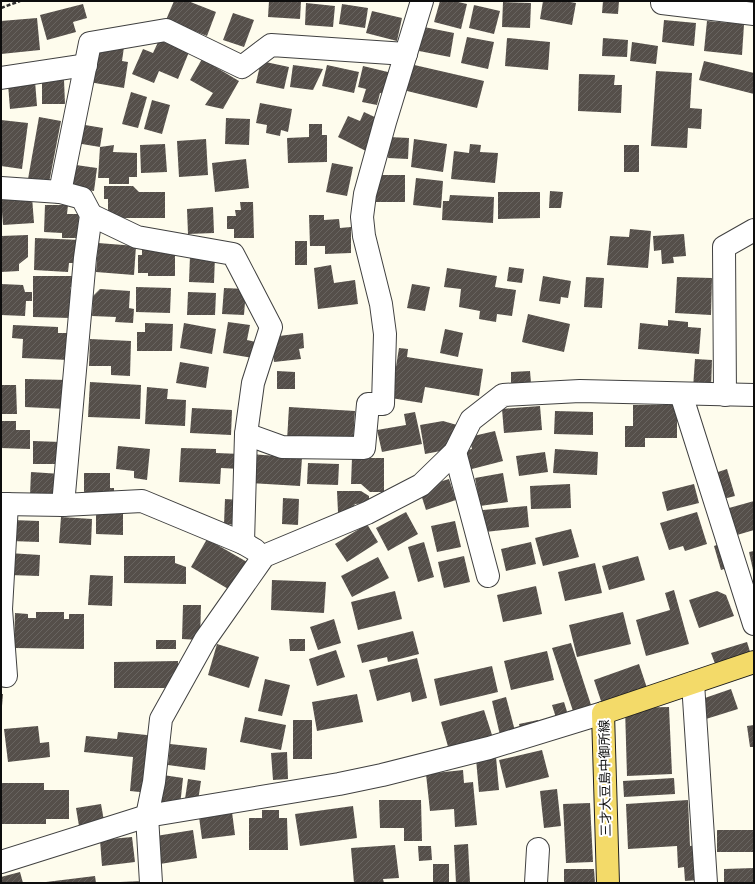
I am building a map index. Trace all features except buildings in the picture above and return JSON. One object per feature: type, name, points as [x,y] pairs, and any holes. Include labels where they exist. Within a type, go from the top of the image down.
[{"type":"main road","name":"三才大豆島中御所線","points":[[608,883],[603,713],[754,662]]},
{"type":"street","points":[[246,434],[282,447],[364,448],[368,404],[383,404],[385,334],[382,304],[364,236],[362,217],[365,194],[385,122],[422,1]]},
{"type":"street","points":[[662,2],[754,14]]},
{"type":"street","points":[[60,192],[90,43],[166,30],[242,67],[271,45],[406,54]]},
{"type":"street","points":[[1,78],[86,65]]},
{"type":"street","points":[[1,188],[60,192],[82,198],[91,215],[85,258],[63,505]]},
{"type":"street","points":[[91,215],[138,237],[233,254],[271,327],[253,383],[246,434],[243,543]]},
{"type":"street","points":[[726,395],[724,247],[754,230]]},
{"type":"street","points":[[151,883],[147,816],[154,782],[161,719],[205,640],[264,556],[367,513],[421,485],[455,452],[471,420],[503,395],[580,391],[754,395]]},
{"type":"street","points":[[681,394],[754,624]]},
{"type":"street","points":[[455,452],[488,576]]},
{"type":"street","points":[[6,676],[1,609],[4,504],[63,505],[142,501],[243,543],[264,556]]},
{"type":"street","points":[[692,683],[706,883]]},
{"type":"street","points":[[1,862],[147,816],[338,784],[382,775],[489,748],[603,713]]},
{"type":"street","points":[[536,883],[538,849]]},
{"type":"path","points":[[1,8],[20,1]]}]
